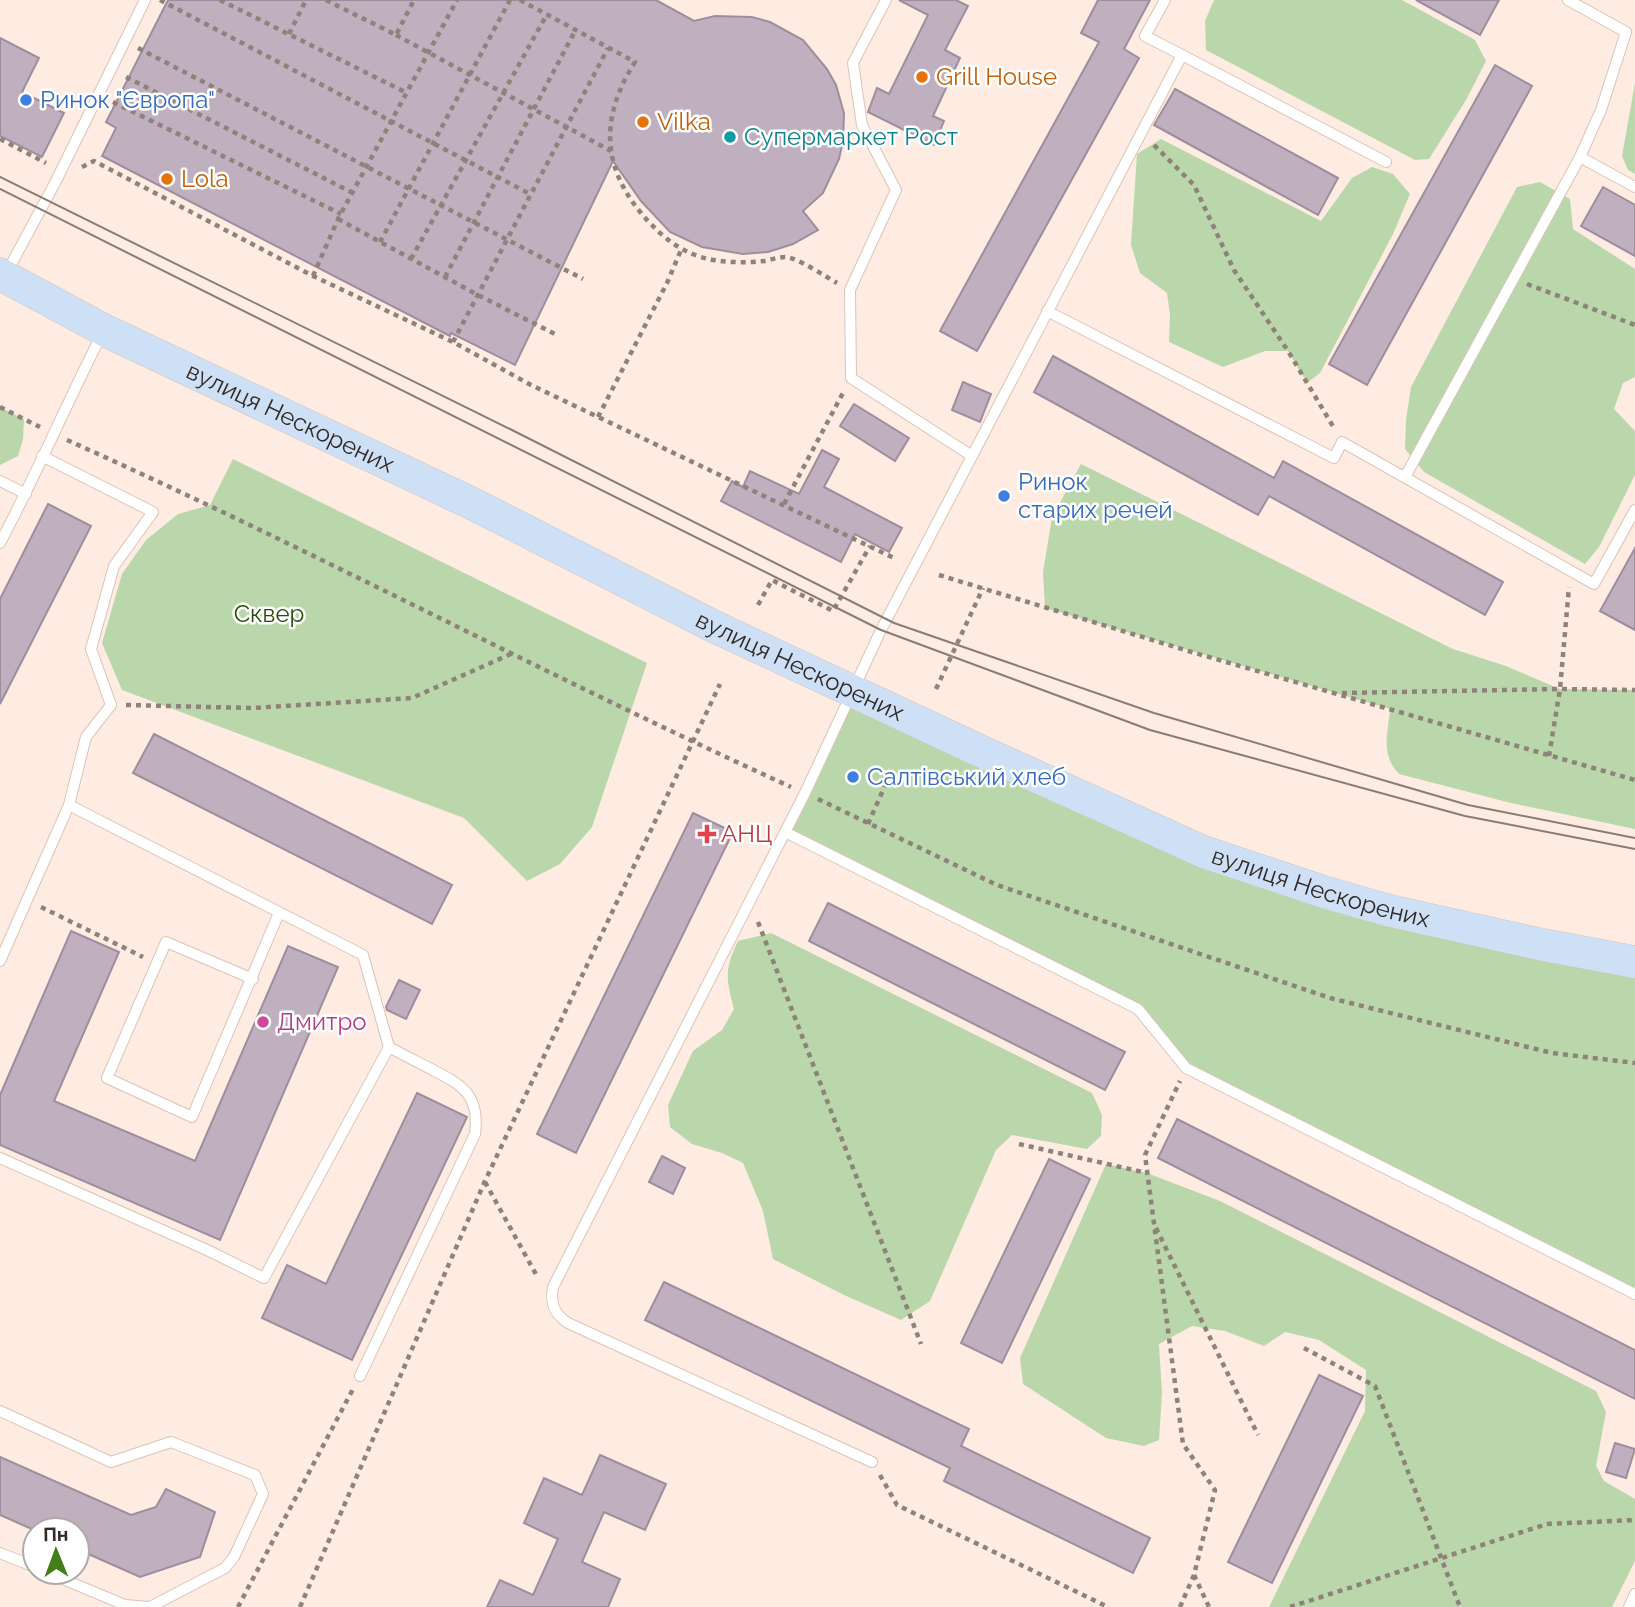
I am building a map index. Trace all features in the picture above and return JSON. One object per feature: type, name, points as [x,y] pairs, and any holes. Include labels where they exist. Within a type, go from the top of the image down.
[{"type":"main road","name":"вулиця Нескорених","points":[[3,275],[104,330],[471,503],[711,625],[1204,852],[1250,869],[1391,911],[1635,962]]},
{"type":"lane","points":[[3,275],[55,181],[145,0]]},
{"type":"lane","points":[[886,0],[853,63],[862,125],[896,190],[850,290],[851,378],[972,456]]},
{"type":"lane","points":[[1165,0],[1145,36],[1386,162]]},
{"type":"lane","points":[[1405,477],[1580,157],[1601,110],[1626,32],[1567,0]]},
{"type":"lane","points":[[872,1462],[568,1322],[561,1318],[552,1304],[553,1287],[785,832],[881,630],[1182,55]]},
{"type":"lane","points":[[1580,157],[1635,187]]},
{"type":"lane","points":[[1048,311],[1334,458],[1342,442],[1594,584],[1635,510]]},
{"type":"lane","points":[[0,542],[26,494],[104,330]]},
{"type":"lane","points":[[0,961],[69,805],[86,737],[111,705],[91,649],[114,566],[153,512],[43,456]]},
{"type":"lane","points":[[0,481],[26,494]]},
{"type":"lane","points":[[0,1158],[264,1278],[388,1047],[363,955],[69,805]]},
{"type":"lane","points":[[785,832],[1138,1009],[1186,1068],[1635,1294]]},
{"type":"lane","points":[[253,979],[166,942],[107,1078],[192,1117],[253,979],[279,913]]},
{"type":"lane","points":[[360,1376],[475,1134],[477,1119],[471,1099],[457,1083],[388,1047]]},
{"type":"lane","points":[[0,1411],[111,1462],[171,1442],[255,1475],[263,1494],[234,1557],[225,1568],[150,1607],[125,1605],[80,1586]]},
{"type":"lane","points":[[0,1553],[21,1561]]},
{"type":"lane","points":[[1629,1607],[1635,1594]]},
{"type":"path","points":[[159,0],[530,194]]},
{"type":"path","points":[[220,0],[407,93]]},
{"type":"path","points":[[289,34],[306,0]]},
{"type":"path","points":[[326,0],[429,52],[612,152]]},
{"type":"path","points":[[396,35],[414,0]]},
{"type":"path","points":[[313,276],[340,217],[457,0]]},
{"type":"path","points":[[380,242],[510,0]]},
{"type":"path","points":[[520,0],[635,62],[613,108],[610,128],[612,152],[616,176],[627,196],[663,237],[681,250],[703,258],[747,262],[788,257],[850,290]]},
{"type":"path","points":[[411,259],[546,16]]},
{"type":"path","points":[[445,277],[575,31]]},
{"type":"path","points":[[125,41],[583,279]]},
{"type":"path","points":[[453,342],[608,48]]},
{"type":"path","points":[[110,69],[353,193]]},
{"type":"path","points":[[98,94],[340,217],[411,259],[556,335]]},
{"type":"path","points":[[1141,132],[1194,185],[1234,270],[1288,351],[1342,442]]},
{"type":"path","points":[[0,139],[45,161],[55,181],[94,161],[313,276],[453,342],[531,385],[894,558]]},
{"type":"path","points":[[598,417],[681,250]]},
{"type":"path","points":[[1513,279],[1635,325]]},
{"type":"path","points":[[784,504],[851,378]]},
{"type":"path","points":[[758,606],[772,580],[833,611],[870,546]]},
{"type":"path","points":[[1549,756],[1560,689],[1570,571]]},
{"type":"path","points":[[939,575],[1635,780]]},
{"type":"path","points":[[936,689],[983,588]]},
{"type":"path","points":[[111,705],[252,708],[412,698],[513,653]]},
{"type":"path","points":[[300,1607],[485,1181],[720,684]]},
{"type":"path","points":[[1337,693],[1635,690]]},
{"type":"path","points":[[868,824],[892,770]]},
{"type":"path","points":[[27,900],[156,964]]},
{"type":"path","points":[[750,901],[921,1344]]},
{"type":"path","points":[[1180,1607],[1194,1575],[1215,1490],[1182,1444],[1145,1156],[1186,1068]]},
{"type":"path","points":[[1019,1144],[1147,1173]]},
{"type":"path","points":[[485,1181],[552,1304]]},
{"type":"path","points":[[1154,1224],[1258,1435]]},
{"type":"path","points":[[1304,1348],[1375,1386],[1460,1607]]},
{"type":"path","points":[[238,1607],[360,1376]]},
{"type":"path","points":[[872,1462],[897,1505],[1108,1607]]},
{"type":"path","points":[[1290,1607],[1547,1524],[1635,1520]]},
{"type":"path","points":[[1194,1575],[1209,1607]]},
{"type":"green space","points":[[1214,0],[1402,0],[1475,40],[1486,61],[1466,100],[1429,159],[1415,160],[1206,50],[1205,21]]},
{"type":"green space","points":[[1635,83],[1635,174],[1628,170],[1622,156]]},
{"type":"green space","points":[[1161,139],[1321,221],[1352,178],[1372,167],[1393,174],[1410,194],[1393,234],[1320,373],[1307,383],[1288,351],[1265,351],[1223,367],[1169,342],[1170,315],[1167,293],[1140,273],[1131,245],[1137,154]]},
{"type":"green space","points":[[1540,182],[1570,199],[1573,229],[1635,269],[1635,377],[1623,383],[1614,409],[1635,431],[1635,475],[1599,547],[1585,564],[1424,472],[1405,449],[1411,387],[1517,187]]},
{"type":"green space","points":[[0,407],[24,419],[23,439],[18,456],[0,465]]},
{"type":"green space","name":"Сквер","points":[[233,459],[647,663],[592,827],[560,864],[527,881],[464,818],[122,690],[102,643],[122,574],[146,540],[178,514],[210,505]]},
{"type":"green space","points":[[1081,464],[1453,649],[1506,666],[1560,689],[1635,690],[1635,829],[1511,803],[1399,774],[1387,751],[1390,709],[1045,608],[1043,572],[1052,517]]},
{"type":"green space","points":[[853,691],[1204,852],[1635,962],[1635,1294],[1186,1068],[1138,1009],[785,832]]},
{"type":"green space","points":[[771,933],[1092,1093],[1102,1115],[1101,1136],[1087,1149],[1012,1135],[996,1150],[930,1301],[901,1320],[773,1259],[763,1211],[743,1163],[692,1144],[670,1127],[668,1105],[693,1051],[722,1030],[734,1009],[729,990],[728,967],[738,941]]},
{"type":"green space","points":[[1106,1164],[1147,1173],[1220,1201],[1596,1391],[1606,1412],[1596,1466],[1604,1481],[1635,1499],[1635,1561],[1612,1607],[1269,1607],[1365,1411],[1366,1370],[1319,1340],[1285,1332],[1264,1346],[1225,1331],[1192,1326],[1159,1344],[1162,1393],[1159,1440],[1144,1446],[1106,1438],[1023,1384],[1020,1358]]},
{"type":"building","points":[[168,0],[656,0],[694,21],[715,16],[752,17],[770,22],[803,40],[827,69],[836,85],[844,113],[839,159],[823,193],[803,211],[818,230],[793,244],[768,252],[743,254],[702,247],[670,232],[641,201],[613,161],[515,365],[451,333],[450,336],[102,156],[116,128],[106,122]]},
{"type":"building","points":[[899,0],[956,0],[968,6],[945,50],[960,58],[933,116],[944,121],[934,145],[868,112],[877,88],[889,94],[928,15]]},
{"type":"building","points":[[1098,0],[1150,0],[1124,49],[1139,58],[977,351],[940,331],[1099,42],[1081,33]]},
{"type":"building","points":[[1416,0],[1499,0],[1480,35]]},
{"type":"building","name":"Ринок \"Європа\"","points":[[0,38],[39,58],[22,92],[64,113],[42,157],[0,136]]},
{"type":"building","points":[[1495,65],[1532,86],[1367,385],[1329,364]]},
{"type":"building","points":[[1175,89],[1338,178],[1318,215],[1154,125]]},
{"type":"building","points":[[1603,187],[1635,205],[1635,256],[1581,226]]},
{"type":"building","points":[[1053,356],[1274,478],[1283,461],[1503,582],[1485,615],[1269,496],[1258,515],[1034,392]]},
{"type":"building","points":[[963,382],[991,394],[980,422],[952,410]]},
{"type":"building","points":[[854,404],[909,438],[895,461],[840,426]]},
{"type":"building","points":[[822,450],[839,459],[824,487],[902,528],[889,552],[855,534],[841,562],[721,501],[732,481],[743,487],[750,471],[799,494]]},
{"type":"building","points":[[48,504],[91,526],[0,704],[0,599]]},
{"type":"building","points":[[1635,548],[1635,630],[1600,611]]},
{"type":"building","points":[[154,734],[452,885],[432,924],[133,773]]},
{"type":"building","points":[[693,813],[733,832],[576,1153],[537,1134]]},
{"type":"building","points":[[828,903],[1125,1052],[1105,1090],[809,941]]},
{"type":"building","points":[[71,931],[119,952],[54,1101],[195,1161],[288,946],[338,967],[220,1240],[0,1145],[0,1095]]},
{"type":"building","points":[[399,980],[420,990],[406,1019],[386,1007]]},
{"type":"building","points":[[417,1093],[467,1117],[352,1360],[262,1318],[287,1265],[326,1284]]},
{"type":"building","points":[[1177,1119],[1635,1350],[1635,1399],[1158,1158]]},
{"type":"building","points":[[662,1156],[685,1168],[673,1194],[649,1182]]},
{"type":"building","points":[[1049,1159],[1090,1179],[1002,1363],[961,1343]]},
{"type":"building","points":[[664,1282],[969,1429],[961,1446],[1150,1538],[1133,1573],[944,1481],[950,1468],[645,1320]]},
{"type":"building","points":[[1319,1375],[1363,1396],[1272,1583],[1228,1562]]},
{"type":"building","points":[[1615,1443],[1635,1449],[1626,1478],[1606,1472]]},
{"type":"building","points":[[600,1455],[666,1484],[645,1530],[604,1512],[582,1562],[620,1579],[608,1607],[487,1607],[500,1580],[533,1595],[558,1539],[524,1523],[544,1478],[582,1495]]},
{"type":"building","points":[[0,1457],[131,1515],[156,1507],[166,1489],[215,1512],[200,1557],[140,1577],[91,1555],[91,1516],[21,1516],[21,1524],[0,1515]]},
{"type":"tram line","points":[[0,177],[510,429],[894,623],[1154,713],[1468,805],[1635,838]]},
{"type":"tram line","points":[[0,189],[881,630],[1150,730],[1465,816],[1635,849]]},
{"type":"place","name":"Grill House","points":[[922,77]]},
{"type":"place","name":"Ринок \"Європа\"","points":[[26,100]]},
{"type":"place","name":"Vilka","points":[[643,122]]},
{"type":"place","name":"Супермаркет Рост","points":[[730,137]]},
{"type":"place","name":"Lola","points":[[167,179]]},
{"type":"place","name":"Ринок старих речей","points":[[1004,496]]},
{"type":"place","name":"Салтівський хлеб","points":[[853,777]]},
{"type":"place","name":"АНЦ","points":[[707,834]]},
{"type":"place","name":"Дмитро","points":[[263,1022]]}]
